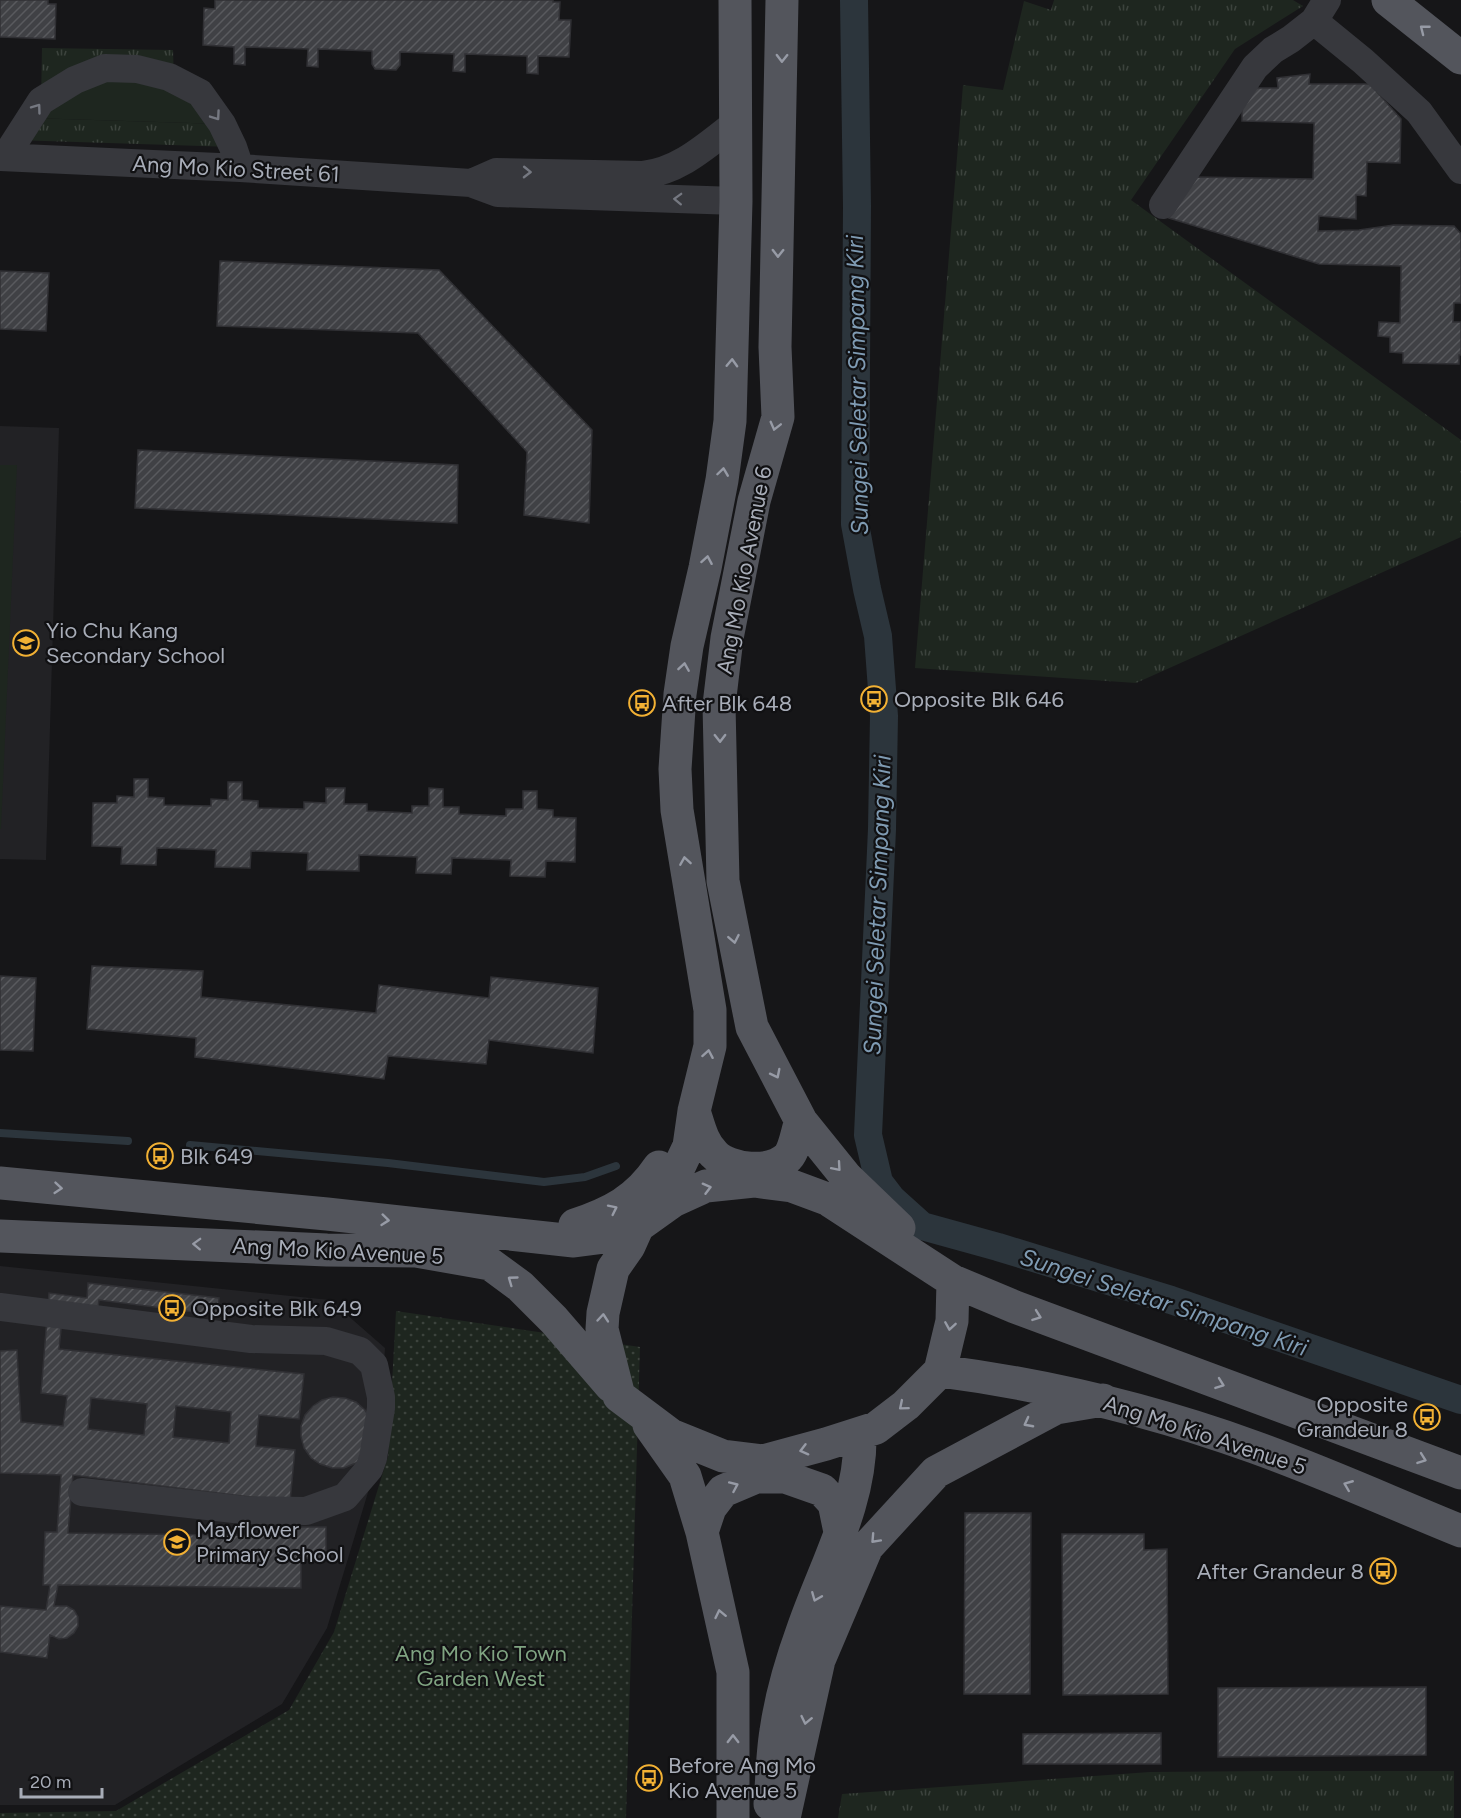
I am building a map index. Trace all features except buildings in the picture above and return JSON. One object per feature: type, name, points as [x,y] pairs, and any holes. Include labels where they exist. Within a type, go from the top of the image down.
[{"type":"main road","name":"Ang Mo Kio Avenue 6","points":[[619,1396],[602,1329],[603,1313],[613,1269],[629,1246],[638,1226],[671,1184],[689,1146],[694,1111],[710,1046],[710,1010],[677,810],[675,769],[680,694],[687,646],[722,480],[730,421],[736,201],[735,0]]},
{"type":"main road","name":"Ang Mo Kio Avenue 6","points":[[782,0],[776,347],[778,417],[752,511],[727,638],[719,705],[723,881],[752,1027],[801,1121],[847,1178],[953,1281]]},
{"type":"main road","points":[[1388,0],[1461,58]]},
{"type":"main road","points":[[694,1111],[704,1141],[715,1156],[732,1164],[759,1170],[778,1164],[790,1155],[801,1121]]},
{"type":"main road","points":[[539,1238],[620,1207],[649,1182],[694,1111]]},
{"type":"main road","points":[[638,1226],[673,1201],[706,1186],[754,1181],[792,1186],[827,1199],[953,1281],[1015,1307],[1461,1473]]},
{"type":"main road","name":"Ang Mo Kio Avenue 5","points":[[0,1183],[274,1209],[539,1238],[574,1240],[605,1237],[638,1226]]},
{"type":"main road","points":[[269,1247],[274,1209]]},
{"type":"main road","name":"Ang Mo Kio Avenue 5","points":[[0,1236],[416,1251],[490,1264],[520,1286],[554,1320],[619,1396]]},
{"type":"main road","points":[[619,1396],[671,1435],[723,1456],[763,1461],[876,1428],[906,1405],[940,1371],[952,1321],[953,1281]]},
{"type":"main road","name":"Ang Mo Kio Avenue 5","points":[[940,1371],[990,1377],[1103,1400],[1254,1447],[1461,1531]]},
{"type":"main road","points":[[619,1396],[649,1425],[685,1476],[702,1532],[733,1672],[733,1818]]},
{"type":"main road","points":[[784,1818],[819,1660],[867,1547],[936,1472],[1056,1408],[1103,1400]]},
{"type":"main road","points":[[769,1818],[775,1732],[783,1693],[803,1628],[856,1485],[861,1457],[860,1433]]},
{"type":"main road","points":[[702,1532],[710,1508],[723,1491],[756,1477],[785,1477],[822,1490],[834,1503],[840,1532]]},
{"type":"street","points":[[1163,205],[1256,67],[1273,50],[1291,39],[1321,10],[1363,61],[1419,112],[1461,170]]},
{"type":"street","points":[[2,157],[42,101],[75,80],[105,68],[137,69],[169,77],[200,93],[222,124],[240,168]]},
{"type":"street","name":"Ang Mo Kio Street 61","points":[[471,183],[496,171],[643,175],[661,173],[683,162],[736,123]]},
{"type":"street","name":"Ang Mo Kio Street 61","points":[[2,157],[240,168],[471,183],[498,194],[736,201]]},
{"type":"street","points":[[0,1307],[251,1339],[326,1341],[360,1352],[374,1365],[381,1408],[373,1458],[369,1469],[345,1497],[306,1511],[243,1510],[82,1492]]},
{"type":"shaded area","name":"Yio Chu Kang Secondary School","points":[[0,426],[59,428],[46,860],[0,859]]},
{"type":"shaded area","name":"Mayflower Primary School","points":[[0,1266],[330,1300],[385,1348],[379,1456],[327,1628],[282,1704],[115,1805],[0,1805]]},
{"type":"green space","points":[[1054,0],[1293,0],[1303,6],[1235,49],[1131,200],[1461,440],[1461,537],[1136,683],[915,668],[963,85],[1003,90],[1024,1],[1051,10]]},
{"type":"green space","points":[[42,48],[173,50],[174,80],[41,101]]},
{"type":"green space","points":[[137,69],[222,124],[30,118],[41,101]]},
{"type":"green space","points":[[30,118],[222,124],[233,147],[14,140]]},
{"type":"green space","points":[[0,465],[17,465],[1,829],[0,829]]},
{"type":"green space","name":"Ang Mo Kio Town Garden West","points":[[396,1311],[640,1347],[626,1818],[0,1818],[0,1813],[116,1811],[289,1710],[334,1632],[388,1456]]},
{"type":"green space","points":[[1454,1771],[1454,1818],[838,1818],[842,1794],[1150,1772]]},
{"type":"waterway","name":"Sungei Seletar Simpang Kiri","points":[[854,0],[857,206],[855,524],[878,636],[884,716],[882,829],[868,1135],[879,1182],[892,1199],[922,1226],[1171,1300],[1461,1400]]},
{"type":"waterway","name":"Sungei Seletar Simpang Kiri","points":[[865,1037],[874,1021]]},
{"type":"waterway","points":[[0,1133],[128,1141]]},
{"type":"waterway","points":[[190,1145],[388,1163],[544,1182],[585,1177],[616,1166]]},
{"type":"place","name":"Yio Chu Kang Secondary School","points":[[26,643]]},
{"type":"place","name":"Opposite Blk 646","points":[[874,699]]},
{"type":"place","name":"After Blk 648","points":[[642,703]]},
{"type":"place","name":"Blk 649","points":[[160,1156]]},
{"type":"place","name":"Opposite Blk 649","points":[[172,1308]]},
{"type":"place","name":"Opposite Grandeur 8","points":[[1427,1417]]},
{"type":"place","name":"Mayflower Primary School","points":[[177,1542]]},
{"type":"place","name":"After Grandeur 8","points":[[1383,1571]]},
{"type":"place","name":"Before Ang Mo Kio Avenue 5","points":[[649,1778]]}]
